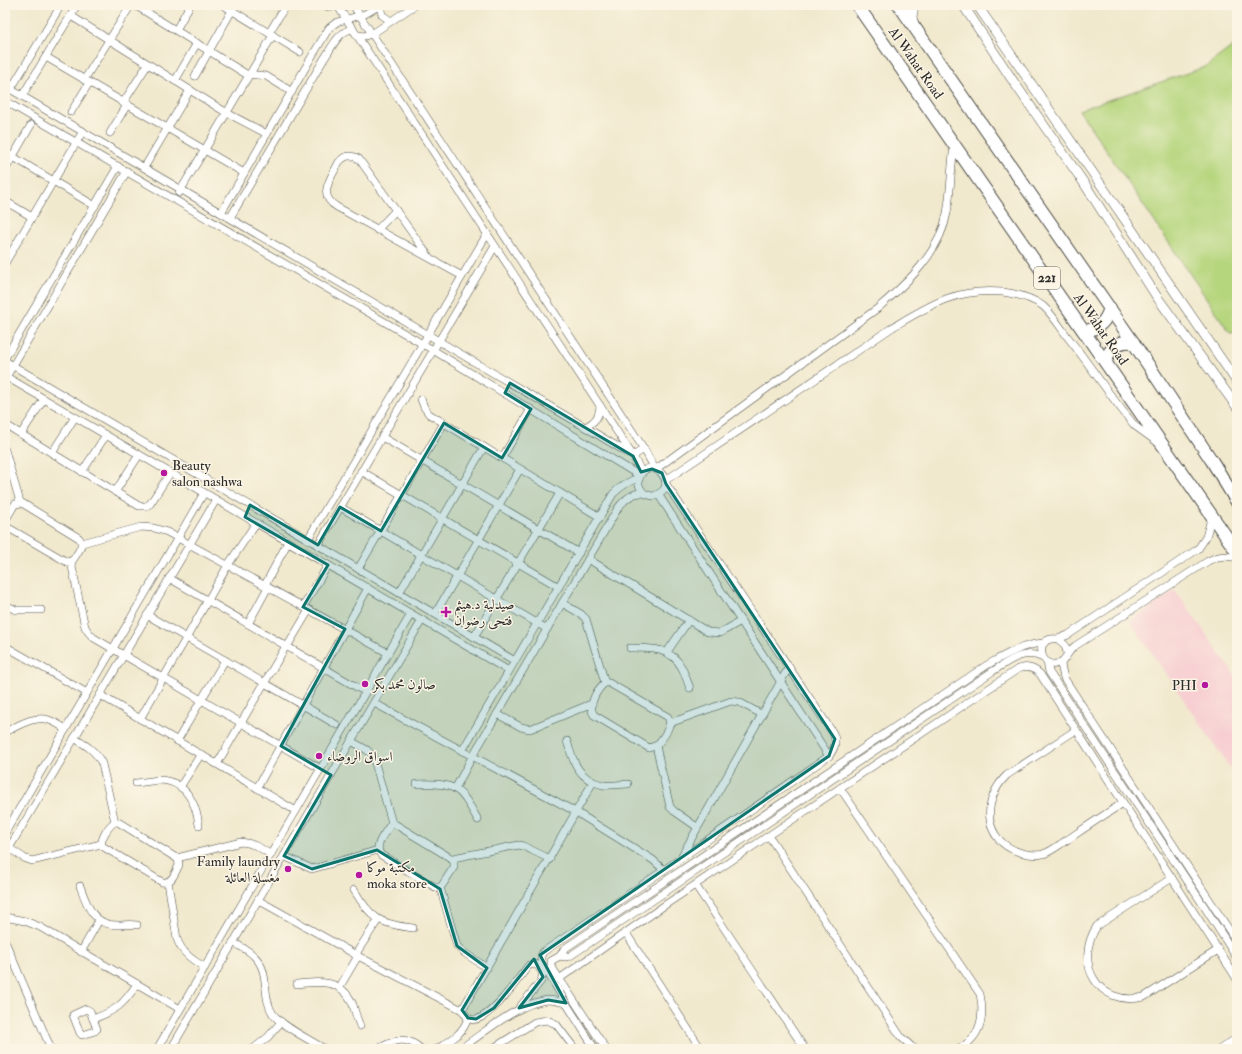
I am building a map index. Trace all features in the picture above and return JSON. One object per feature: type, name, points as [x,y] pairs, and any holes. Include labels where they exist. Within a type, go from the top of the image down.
[{"type":"highway","name":"Al Wahat Road","points":[[857,5],[1085,331],[1237,552]]},
{"type":"highway","name":"Al Wahat Road","points":[[899,5],[1110,308],[1212,461],[1237,502]]},
{"type":"highway","points":[[1085,331],[1096,328],[1101,324],[1105,320],[1110,308]]},
{"type":"highway","points":[[1106,362],[1110,350],[1115,345],[1121,342],[1133,342]]},
{"type":"street","points":[[61,5],[8,88],[633,456]]},
{"type":"street","points":[[22,96],[77,5]]},
{"type":"street","points":[[71,112],[86,81],[131,5]]},
{"type":"street","points":[[135,5],[246,74],[266,76],[292,92]]},
{"type":"street","points":[[176,30],[190,5]]},
{"type":"street","points":[[223,5],[233,8],[300,52]]},
{"type":"street","points":[[176,199],[250,74],[286,5]]},
{"type":"street","points":[[320,5],[324,7],[337,5],[355,32],[633,456],[640,476],[638,484],[644,494]]},
{"type":"street","points":[[353,5],[656,469],[662,474],[833,733],[835,739],[835,745],[830,756],[542,954],[541,962],[595,1049]]},
{"type":"street","points":[[221,213],[311,58],[332,26],[340,20],[360,16],[380,5],[382,15],[391,21]]},
{"type":"street","points":[[230,218],[321,64],[340,36],[349,29],[364,36],[372,34],[415,5]]},
{"type":"street","points":[[914,5],[912,17],[914,26]]},
{"type":"street","points":[[963,5],[1084,184],[1150,286],[1237,407]]},
{"type":"street","points":[[978,5],[1237,382]]},
{"type":"street","points":[[195,76],[233,8]]},
{"type":"street","points":[[71,16],[227,113],[267,134]]},
{"type":"street","points":[[175,81],[197,43]]},
{"type":"street","points":[[1000,61],[1010,53]]},
{"type":"street","points":[[46,57],[244,173]]},
{"type":"street","points":[[311,58],[321,64]]},
{"type":"street","points":[[110,133],[148,64]]},
{"type":"street","points":[[1011,78],[1022,69]]},
{"type":"street","points":[[147,163],[190,90]]},
{"type":"street","points":[[5,101],[423,343],[640,476]]},
{"type":"street","points":[[5,170],[31,125]]},
{"type":"street","points":[[5,263],[83,132]]},
{"type":"street","points":[[462,751],[614,494],[622,486],[640,476],[648,469],[656,469],[878,308],[900,289],[922,266],[940,234],[947,214],[954,144]]},
{"type":"street","points":[[435,155],[447,148]]},
{"type":"street","points":[[5,152],[95,206]]},
{"type":"street","points":[[430,258],[359,159],[355,156],[346,156],[339,162],[326,189],[327,198],[332,205],[462,276]]},
{"type":"street","points":[[5,358],[118,166]]},
{"type":"street","points":[[127,171],[5,378],[106,435],[509,671]]},
{"type":"street","points":[[5,201],[32,217]]},
{"type":"street","points":[[377,230],[396,210]]},
{"type":"street","points":[[308,539],[487,234]]},
{"type":"street","points":[[318,545],[495,246]]},
{"type":"street","points":[[313,279],[318,270]]},
{"type":"street","points":[[1150,286],[1164,276]]},
{"type":"street","points":[[1157,296],[1171,287]]},
{"type":"street","points":[[455,789],[472,757],[622,501],[629,496],[636,494],[644,494],[648,496],[658,494],[664,488],[666,482],[893,327],[942,299],[958,294],[976,291],[1012,293],[1027,298],[1044,307],[1135,426],[1164,446]]},
{"type":"street","points":[[552,334],[564,327]]},
{"type":"street","points":[[5,361],[515,661]]},
{"type":"street","points":[[505,393],[510,383]]},
{"type":"street","points":[[21,434],[44,399]]},
{"type":"street","points":[[421,399],[424,407],[430,414],[600,517]]},
{"type":"street","points":[[585,427],[596,419],[600,406]]},
{"type":"street","points":[[502,458],[531,408]]},
{"type":"street","points":[[52,453],[75,417]]},
{"type":"street","points":[[358,569],[444,423]]},
{"type":"street","points":[[6,425],[136,505],[143,507],[150,504],[170,473]]},
{"type":"street","points":[[123,445],[128,434]]},
{"type":"street","points":[[82,472],[106,435]]},
{"type":"street","points":[[382,436],[579,553]]},
{"type":"street","points":[[368,438],[378,444]]},
{"type":"street","points":[[399,593],[484,447]]},
{"type":"street","points":[[633,456],[644,449]]},
{"type":"street","points":[[5,450],[20,502],[79,538],[82,544]]},
{"type":"street","points":[[115,492],[139,455]]},
{"type":"street","points":[[620,464],[623,468],[625,477],[622,486]]},
{"type":"street","points":[[435,614],[520,469]]},
{"type":"street","points":[[361,471],[559,587]]},
{"type":"street","points":[[5,833],[204,493]]},
{"type":"street","points":[[474,637],[560,493]]},
{"type":"street","points":[[614,494],[622,501]]},
{"type":"street","points":[[658,494],[830,756]]},
{"type":"street","points":[[5,855],[216,500]]},
{"type":"street","points":[[20,502],[15,504],[5,525],[64,562],[71,562]]},
{"type":"street","points":[[245,517],[250,505]]},
{"type":"street","points":[[340,507],[547,629]]},
{"type":"street","points":[[606,1049],[550,963],[560,956],[564,949],[987,665],[1013,650],[1044,643],[1053,638],[1058,639],[1068,635],[1198,549],[1206,537],[1212,515]]},
{"type":"street","points":[[140,719],[228,565],[256,523]]},
{"type":"street","points":[[321,769],[94,638],[88,633],[85,627],[71,562],[82,544],[141,527],[154,528],[167,532],[388,653]]},
{"type":"street","points":[[248,624],[288,542]]},
{"type":"street","points":[[1237,558],[1227,556],[1213,558],[1075,646],[1067,653],[1061,665],[1064,678],[1237,942]]},
{"type":"street","points":[[588,559],[708,632],[724,632],[741,621]]},
{"type":"street","points":[[217,764],[287,646],[328,565]]},
{"type":"street","points":[[169,578],[360,689]]},
{"type":"street","points":[[257,788],[368,588]]},
{"type":"street","points":[[1125,597],[1133,609]]},
{"type":"street","points":[[562,603],[581,614],[586,619],[605,683]]},
{"type":"street","points":[[5,605],[16,610],[41,610]]},
{"type":"street","points":[[1105,611],[1112,622]]},
{"type":"street","points":[[157,1049],[411,614]]},
{"type":"street","points":[[147,615],[337,725]]},
{"type":"street","points":[[171,1049],[422,620]]},
{"type":"street","points":[[667,652],[688,620]]},
{"type":"street","points":[[129,622],[133,627],[139,629]]},
{"type":"street","points":[[1058,639],[1065,644],[1067,653]]},
{"type":"street","points":[[1044,643],[1041,653],[1049,672],[1236,956]]},
{"type":"street","points":[[5,646],[87,693]]},
{"type":"street","points":[[630,648],[656,648],[667,652],[681,667],[690,688]]},
{"type":"street","points":[[560,956],[570,956],[1006,663],[1030,653],[1037,654],[1051,664],[1062,662]]},
{"type":"street","points":[[177,741],[225,660]]},
{"type":"street","points":[[680,859],[789,666]]},
{"type":"street","points":[[559,978],[865,771],[1022,668],[1032,668],[1040,674],[1237,979]]},
{"type":"street","points":[[670,724],[668,717],[609,682],[602,685],[591,704],[591,710],[594,715],[649,748],[659,744],[670,724],[731,701],[739,702],[761,714]]},
{"type":"street","points":[[100,695],[296,811]]},
{"type":"street","points":[[374,703],[576,812],[653,860],[664,870]]},
{"type":"street","points":[[497,714],[521,727],[530,728],[591,704]]},
{"type":"street","points":[[5,732],[27,722],[38,719],[49,720],[66,729]]},
{"type":"street","points":[[1076,730],[1007,775],[997,787],[993,795],[990,810],[991,825],[998,838],[1009,848],[1024,854],[1043,854],[1123,803]]},
{"type":"street","points":[[74,738],[93,751],[102,764],[115,822]]},
{"type":"street","points":[[351,741],[367,750],[373,756],[392,823],[378,844],[378,850],[381,855],[435,887],[443,886],[454,867],[455,862],[453,858]]},
{"type":"street","points":[[566,741],[574,765],[582,774],[593,782],[604,785],[628,784]]},
{"type":"street","points":[[656,746],[670,807],[697,827]]},
{"type":"street","points":[[333,748],[343,755]]},
{"type":"street","points":[[180,787],[200,754]]},
{"type":"street","points":[[859,762],[865,771]]},
{"type":"street","points":[[1100,767],[1108,762]]},
{"type":"street","points":[[136,783],[160,780],[170,782],[180,787],[188,794],[194,803],[199,825]]},
{"type":"street","points":[[462,1010],[593,782]]},
{"type":"street","points":[[417,784],[443,784],[455,789],[464,796],[478,820]]},
{"type":"street","points":[[840,788],[980,994],[983,1007],[981,1021],[976,1034],[966,1045],[959,1049]]},
{"type":"street","points":[[102,844],[102,840],[112,824],[115,822]]},
{"type":"street","points":[[115,822],[118,822],[179,860],[180,865],[168,882],[177,939],[179,946],[184,953],[190,959],[205,967]]},
{"type":"street","points":[[392,823],[453,858],[519,845],[550,859]]},
{"type":"street","points":[[751,823],[756,831]]},
{"type":"street","points":[[10,825],[19,830]]},
{"type":"street","points":[[769,836],[901,1037],[916,1049]]},
{"type":"street","points":[[177,858],[241,842],[259,846],[270,855]]},
{"type":"street","points":[[9,848],[24,858],[32,861],[102,844],[162,882],[168,882]]},
{"type":"street","points":[[284,856],[312,869],[378,850]]},
{"type":"street","points":[[1172,878],[1097,926],[1091,935],[1088,947],[1090,970],[1094,979],[1101,988],[1117,997],[1138,999],[1144,997],[1218,950]]},
{"type":"street","points":[[80,886],[87,906],[92,914],[100,920],[108,924],[117,925],[137,924]]},
{"type":"street","points":[[696,886],[805,1049]]},
{"type":"street","points":[[440,887],[457,946],[462,952],[487,968]]},
{"type":"street","points":[[354,890],[368,912],[378,920],[389,925],[413,928]]},
{"type":"street","points":[[659,896],[665,905]]},
{"type":"street","points":[[258,900],[357,956],[462,1010],[468,1018]]},
{"type":"street","points":[[1194,912],[1204,906]]},
{"type":"street","points":[[5,917],[25,921],[40,927],[180,1009]]},
{"type":"street","points":[[81,952],[100,920]]},
{"type":"street","points":[[340,988],[378,920]]},
{"type":"street","points":[[626,934],[701,1049]]},
{"type":"street","points":[[5,941],[51,1049]]},
{"type":"street","points":[[234,942],[254,956],[261,964],[265,974],[268,1002],[273,1013],[281,1022],[324,1049]]},
{"type":"street","points":[[210,958],[220,965]]},
{"type":"street","points":[[468,1018],[480,1018],[486,1015],[501,1000],[529,965],[535,964],[542,971],[541,981],[519,1008]]},
{"type":"street","points":[[297,984],[320,982],[340,988],[353,1004],[360,1026]]},
{"type":"street","points":[[93,1019],[111,1012],[126,1000],[137,984]]},
{"type":"street","points":[[460,1049],[519,1008],[539,1001],[548,1000],[566,1004]]},
{"type":"street","points":[[437,1049],[457,1036],[464,1028],[468,1018]]},
{"type":"street","points":[[492,1049],[535,1022],[541,1020],[551,1021],[556,1024],[575,1049]]},
{"type":"street","points":[[253,1049],[268,1037],[281,1022]]},
{"type":"street","points":[[1220,1049],[1237,1038]]},
{"type":"street","points":[[377,1049],[399,1040],[407,1040],[414,1043],[421,1049]]},
{"type":"highlighted area","points":[[510,383],[633,456],[641,472],[652,469],[662,473],[666,484],[835,739],[829,756],[540,955],[566,1003],[548,1000],[519,1008],[543,977],[534,959],[494,1008],[476,1019],[468,1018],[462,1010],[487,968],[457,946],[440,889],[377,850],[312,869],[284,856],[331,775],[281,746],[345,629],[303,607],[328,565],[245,517],[250,505],[318,545],[340,507],[381,531],[444,423],[502,458],[531,409],[505,393]]},
{"type":"shaded area","name":"PHI","points":[[1175,590],[1237,678],[1237,778],[1130,621]]},
{"type":"green space","points":[[1237,43],[1237,332],[1230,333],[1079,110],[1205,67]]},
{"type":"place","name":"Beauty salon nashwa","points":[[164,473]]},
{"type":"place","name":"صيدلية د.هيثم فتحى رضوان","points":[[446,612]]},
{"type":"place","name":"صالون محمد بكر","points":[[365,684]]},
{"type":"place","name":"PHI","points":[[1205,685]]},
{"type":"place","name":"اسواق الروضاء","points":[[319,756]]},
{"type":"place","name":"Family laundry مغسلة العائلة","points":[[288,869]]},
{"type":"place","name":"مكتبة موكا moka store","points":[[359,875]]}]
